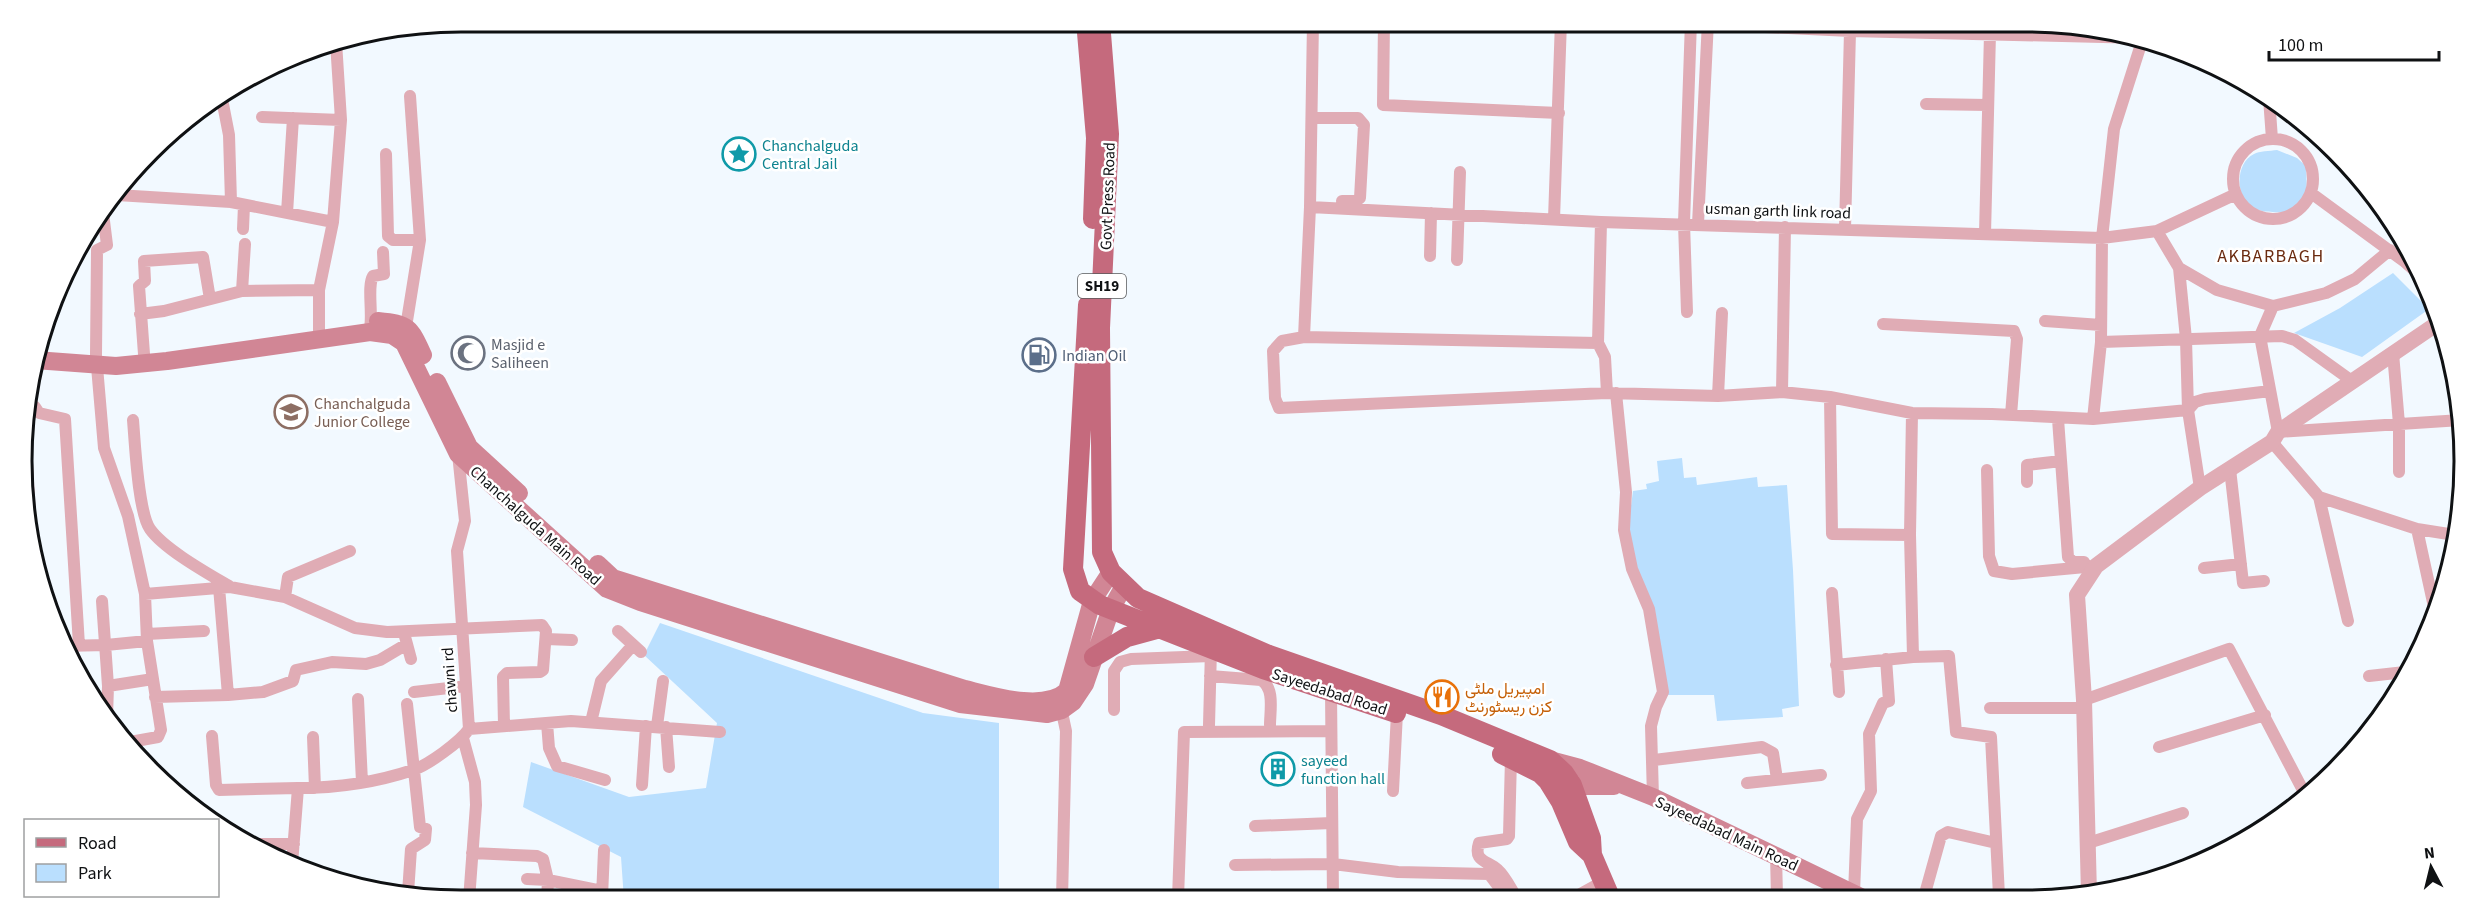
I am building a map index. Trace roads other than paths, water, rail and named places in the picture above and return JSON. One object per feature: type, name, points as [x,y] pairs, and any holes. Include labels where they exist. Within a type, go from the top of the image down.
[{"type":"main road","name":"SH19","points":[[1087,32],[1096,138],[1073,568],[1080,591],[1101,605]]},
{"type":"main road","name":"Govt Press Road","points":[[1101,32],[1109,134],[1100,328],[1102,552],[1125,585]]},
{"type":"main road","points":[[44,360],[97,360],[371,326],[392,335],[403,333]]},
{"type":"main road","points":[[45,351],[97,360],[116,366],[167,361],[318,333]]},
{"type":"main road","name":"Chanchalguda Main Road","points":[[403,333],[404,343],[464,451],[607,589],[640,602],[977,700],[1047,714],[1060,704]]},
{"type":"main road","points":[[1060,704],[1101,605],[1125,585]]},
{"type":"main road","name":"Sayeedabad Road","points":[[1125,585],[1269,655],[1441,715],[1560,774]]},
{"type":"main road","points":[[1060,704],[1073,702],[1085,684],[1094,657],[1101,605]]},
{"type":"main road","name":"Sayeedabad Road","points":[[1101,605],[1160,628],[1211,652],[1398,713],[1511,758],[1560,774]]},
{"type":"main road","points":[[1094,657],[1127,637],[1160,628]]},
{"type":"main road","points":[[1560,774],[1578,842],[1592,855],[1607,889]]},
{"type":"main road","name":"Sayeedabad Main Road","points":[[1560,774],[1625,787],[1653,797],[1847,890]]},
{"type":"street","points":[[1313,32],[1315,200],[1356,201],[1360,198],[1365,125],[1358,118],[1315,118]]},
{"type":"street","points":[[1384,32],[1383,105],[1559,113]]},
{"type":"street","points":[[1554,219],[1561,32]]},
{"type":"street","points":[[1687,312],[1684,223],[1691,32]]},
{"type":"street","points":[[1698,224],[1708,32]]},
{"type":"street","points":[[1845,229],[1852,32]]},
{"type":"street","points":[[1986,32],[2086,36]]},
{"type":"street","points":[[1985,234],[1990,33]]},
{"type":"street","points":[[2093,419],[2101,342],[2102,238],[2114,129],[2140,47]]},
{"type":"street","points":[[318,333],[319,290],[333,222],[341,120],[337,50]]},
{"type":"street","points":[[403,333],[420,240],[410,96]]},
{"type":"street","points":[[223,103],[243,229]]},
{"type":"street","points":[[1926,104],[1988,105]]},
{"type":"street","points":[[2270,109],[2272,139]]},
{"type":"street","points":[[262,117],[341,120]]},
{"type":"street","points":[[287,213],[293,118]]},
{"type":"street","points":[[1304,337],[1315,118]]},
{"type":"street","points":[[2272,139],[2286,141],[2302,151],[2313,170],[2312,194],[2304,206],[2291,216],[2277,220],[2259,217],[2247,210],[2236,194],[2233,180],[2238,159],[2248,148],[2272,139]]},
{"type":"street","points":[[386,154],[388,236],[393,240],[420,240]]},
{"type":"street","points":[[1457,260],[1460,172]]},
{"type":"street","name":"usman garth link road","points":[[1310,207],[1601,222],[2102,238],[2157,231],[2236,194]]},
{"type":"street","points":[[2312,194],[2390,250],[2401,255]]},
{"type":"street","points":[[123,195],[238,204],[333,222]]},
{"type":"street","points":[[1430,256],[1431,213]]},
{"type":"street","points":[[104,222],[107,245],[97,250],[97,360],[104,448],[128,516],[145,594],[147,638],[160,734],[158,737],[136,741]]},
{"type":"street","points":[[1601,222],[1598,343],[1605,357],[1612,393],[1626,492],[1623,530],[1632,569],[1649,609],[1663,695],[1656,707],[1651,726],[1654,760],[1653,797]]},
{"type":"street","points":[[1782,393],[1785,227]]},
{"type":"street","points":[[2157,231],[2179,268],[2186,339],[2188,410],[2200,488]]},
{"type":"street","points":[[242,291],[245,244]]},
{"type":"street","points":[[2179,268],[2217,290],[2273,306],[2326,293],[2355,279],[2390,250]]},
{"type":"street","points":[[371,326],[370,280],[373,276],[384,274],[382,252]]},
{"type":"street","points":[[144,354],[139,286],[145,281],[144,261],[203,257],[210,299]]},
{"type":"street","points":[[140,314],[242,291],[319,290]]},
{"type":"street","points":[[2273,306],[2260,336],[2270,391],[2275,437],[2319,497],[2348,621]]},
{"type":"street","points":[[1718,396],[1722,313]]},
{"type":"street","points":[[2045,321],[2101,325]]},
{"type":"street","points":[[1883,324],[2014,331],[2017,339],[2011,415]]},
{"type":"street","points":[[2089,884],[2084,704],[2077,596],[2100,564],[2200,488],[2432,327]]},
{"type":"street","points":[[2101,342],[2282,336],[2295,340],[2352,381]]},
{"type":"street","points":[[1598,343],[1304,337],[1282,341],[1273,351],[1275,398],[1280,408],[1612,393],[1718,396],[1782,393],[1830,397],[1912,413],[2093,419],[2188,410],[2195,402],[2205,399],[2270,391]]},
{"type":"street","points":[[2392,353],[2399,424],[2399,472]]},
{"type":"street","points":[[1830,397],[1832,534],[1910,535]]},
{"type":"street","points":[[35,407],[39,413],[65,419],[79,645]]},
{"type":"street","points":[[1912,413],[1910,535],[1913,657]]},
{"type":"street","points":[[2058,419],[2070,561],[2100,564]]},
{"type":"street","points":[[133,420],[144,514],[150,529],[178,554],[224,587]]},
{"type":"street","points":[[2275,437],[2452,421]]},
{"type":"street","name":"chawni rd","points":[[464,451],[465,521],[457,551],[466,686],[466,734],[475,782],[476,805],[470,890]]},
{"type":"street","points":[[2027,482],[2027,465],[2061,461]]},
{"type":"street","points":[[2230,469],[2243,583],[2264,581]]},
{"type":"street","points":[[1987,470],[1989,556],[1994,570],[2012,573],[2100,564]]},
{"type":"street","points":[[2319,497],[2417,529],[2447,534]]},
{"type":"street","points":[[128,516],[144,514]]},
{"type":"street","points":[[2417,529],[2432,596]]},
{"type":"street","points":[[285,597],[288,578],[350,551]]},
{"type":"street","points":[[2204,568],[2241,564]]},
{"type":"street","points":[[145,594],[224,587],[285,597],[355,628],[405,638],[462,630],[542,625],[546,628],[543,670],[507,673],[503,677],[504,726]]},
{"type":"street","points":[[224,587],[228,695]]},
{"type":"street","points":[[1832,593],[1839,692]]},
{"type":"street","points":[[102,601],[107,704]]},
{"type":"street","points":[[74,645],[106,645],[204,631]]},
{"type":"street","points":[[591,722],[601,681],[637,648],[618,631]]},
{"type":"street","points":[[155,697],[262,692],[293,681],[296,670],[332,662],[366,664],[380,660],[405,638]]},
{"type":"street","points":[[405,638],[411,659]]},
{"type":"street","points":[[546,639],[572,640]]},
{"type":"street","points":[[1990,708],[2084,704],[2229,649],[2302,788]]},
{"type":"street","points":[[1114,710],[1114,671],[1120,662],[1211,652],[1209,725]]},
{"type":"street","points":[[1836,664],[1949,656],[1956,732],[1992,737],[1999,890]]},
{"type":"street","points":[[1857,890],[1857,819],[1871,791],[1869,734],[1883,703],[1889,701],[1886,659]]},
{"type":"street","points":[[2369,676],[2397,673]]},
{"type":"street","points":[[1210,676],[1261,681],[1267,684],[1270,689],[1270,725]]},
{"type":"street","points":[[108,686],[153,679]]},
{"type":"street","points":[[642,785],[656,726],[663,681]]},
{"type":"street","points":[[414,692],[466,686]]},
{"type":"street","points":[[1331,692],[1333,890]]},
{"type":"street","points":[[358,699],[362,782]]},
{"type":"street","points":[[407,704],[416,770],[420,827],[426,829],[425,840],[411,849],[408,886]]},
{"type":"street","points":[[1060,704],[1066,731],[1062,890]]},
{"type":"street","points":[[1393,791],[1398,713]]},
{"type":"street","points":[[2160,747],[2265,716]]},
{"type":"street","points":[[212,735],[216,785],[219,790],[315,788],[362,782],[416,770],[466,734],[504,726],[591,722],[720,732]]},
{"type":"street","points":[[547,723],[549,748],[557,766],[605,780]]},
{"type":"street","points":[[656,726],[669,767]]},
{"type":"street","points":[[1178,890],[1184,732],[1330,731]]},
{"type":"street","points":[[313,737],[315,788]]},
{"type":"street","points":[[1654,760],[1762,747],[1773,753],[1777,780]]},
{"type":"street","points":[[1511,758],[1509,836],[1507,839],[1479,843],[1477,855],[1479,860],[1498,870],[1511,890]]},
{"type":"street","points":[[1747,783],[1821,775]]},
{"type":"street","points":[[293,855],[298,788]]},
{"type":"street","points":[[2088,843],[2183,813]]},
{"type":"street","points":[[1255,826],[1332,823]]},
{"type":"street","points":[[1926,890],[1941,836],[1948,832],[1996,843]]},
{"type":"street","points":[[269,844],[294,844]]},
{"type":"street","points":[[602,890],[604,850]]},
{"type":"street","points":[[472,853],[537,856],[543,859],[549,879],[548,890]]},
{"type":"street","points":[[1776,855],[1777,890]]},
{"type":"street","points":[[1235,865],[1333,864],[1398,872],[1489,874],[1501,890]]},
{"type":"street","points":[[527,879],[549,879],[583,890]]},
{"type":"place","name":"Chanchalguda Central Jail","points":[[739,154]]},
{"type":"place","name":"Masjid e Saliheen","points":[[468,353]]},
{"type":"place","name":"Indian Oil","points":[[1039,355]]},
{"type":"place","name":"Chanchalguda Junior College","points":[[291,412]]},
{"type":"place","name":"امپیریل ملٹی کزن ریسٹورنٹ","points":[[1442,697]]},
{"type":"place","name":"sayeed function hall","points":[[1278,769]]},
{"type":"district","name":"AKBARBAGH","points":[[2271,256]]}]
